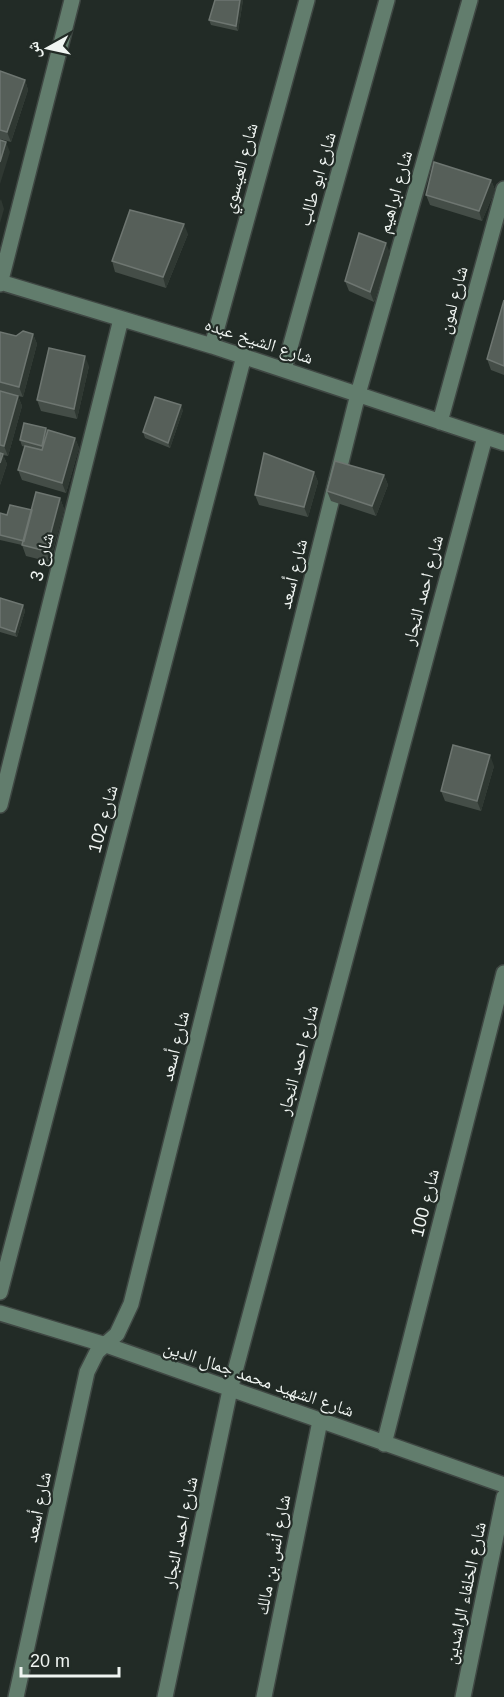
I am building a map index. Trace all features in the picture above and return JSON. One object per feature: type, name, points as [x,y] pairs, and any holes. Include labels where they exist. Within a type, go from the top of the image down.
[{"type":"street","points":[[0,283],[72,0]]},
{"type":"street","name":"شارع العيسوي","points":[[212,346],[306,0]]},
{"type":"street","name":"شارع ابو طالب","points":[[284,369],[387,0]]},
{"type":"street","name":"شارع ابراهيم","points":[[358,394],[470,0]]},
{"type":"street","name":"شارع لمون","points":[[440,422],[504,189]]},
{"type":"street","name":"شارع الشيخ عبده","points":[[0,283],[244,356],[504,443]]},
{"type":"street","name":"شارع 3","points":[[0,805],[121,319]]},
{"type":"street","name":"شارع 102","points":[[0,1292],[244,356]]},
{"type":"street","name":"شارع أسعد","points":[[16,1697],[87,1372],[98,1352],[117,1335],[131,1304],[358,394]]},
{"type":"street","name":"شارع احمد النجار","points":[[165,1697],[230,1390],[485,437]]},
{"type":"street","name":"شارع 100","points":[[384,1443],[504,973]]},
{"type":"street","name":"شارع الشهيد محمد جمال الدين","points":[[0,1312],[106,1345],[504,1485]]},
{"type":"street","name":"شارع أنس بن مالك","points":[[264,1697],[320,1421]]},
{"type":"street","name":"شارع الخلفاء الراشدين","points":[[463,1697],[504,1497]]},
{"type":"building","points":[[215,0],[240,0],[236,26],[209,20]]},
{"type":"building","points":[[0,71],[25,80],[7,132],[0,130]]},
{"type":"building","points":[[0,140],[6,142],[0,162]]},
{"type":"building","points":[[434,162],[491,180],[479,211],[426,195]]},
{"type":"building","points":[[130,210],[184,224],[163,277],[112,261]]},
{"type":"building","points":[[359,233],[386,243],[370,292],[345,281]]},
{"type":"building","points":[[504,300],[504,366],[487,359]]},
{"type":"building","points":[[23,331],[33,334],[19,387],[0,382],[0,332],[16,336]]},
{"type":"building","points":[[49,348],[85,356],[74,409],[37,400]]},
{"type":"building","points":[[0,391],[18,396],[4,446],[0,445]]},
{"type":"building","points":[[155,397],[181,405],[168,443],[143,432]]},
{"type":"building","points":[[24,423],[46,428],[42,446],[20,440]]},
{"type":"building","points":[[48,430],[75,438],[62,483],[18,470],[25,446],[42,450]]},
{"type":"building","points":[[264,453],[314,472],[304,507],[255,495]]},
{"type":"building","points":[[335,461],[384,475],[372,506],[327,491]]},
{"type":"building","points":[[36,492],[60,498],[46,551],[22,545]]},
{"type":"building","points":[[10,505],[32,510],[24,541],[0,535],[0,513],[7,515]]},
{"type":"building","points":[[0,598],[23,605],[15,632],[0,627]]},
{"type":"building","points":[[453,745],[490,755],[477,801],[441,791]]}]
